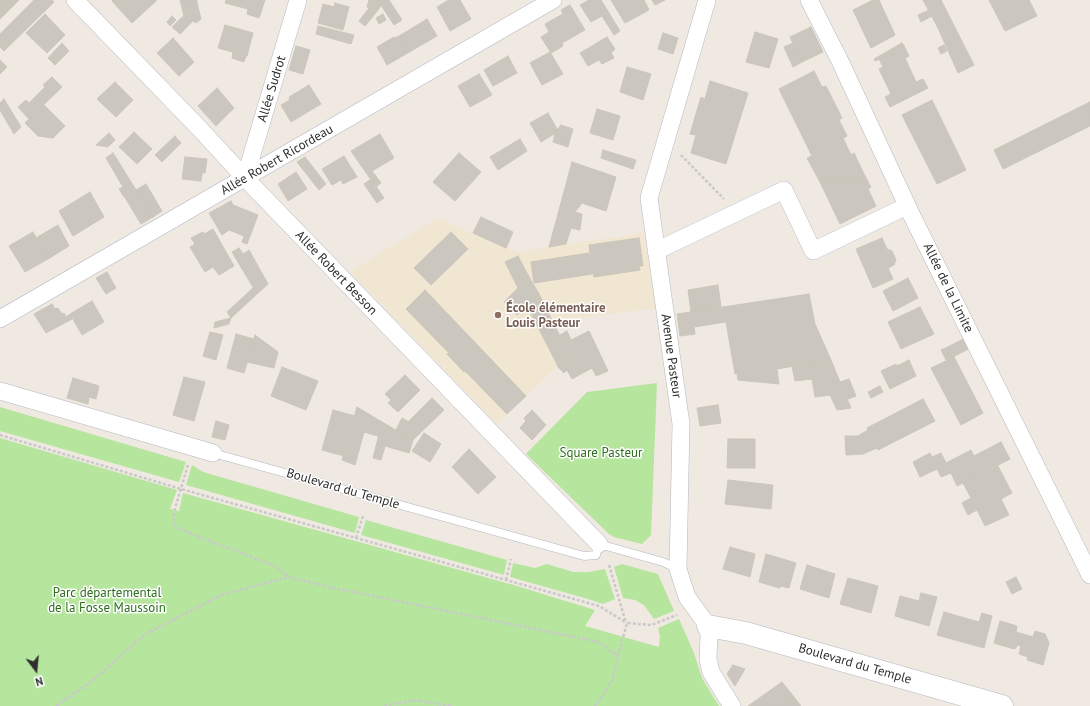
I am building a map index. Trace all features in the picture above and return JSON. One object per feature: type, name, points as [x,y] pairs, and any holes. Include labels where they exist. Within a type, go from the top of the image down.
[{"type":"street","name":"Allée Robert Besson","points":[[75,0],[599,544]]},
{"type":"street","name":"Allée Sudrot","points":[[245,178],[298,0]]},
{"type":"street","name":"Allée Robert Ricordeau","points":[[0,319],[553,0]]},
{"type":"street","name":"Avenue Pasteur","points":[[707,0],[665,139],[649,198],[681,424],[678,569],[686,597],[708,626]]},
{"type":"street","name":"Allée de la Limite","points":[[809,0],[840,61],[907,206],[1090,575]]},
{"type":"street","points":[[656,251],[784,190],[813,251],[907,206]]},
{"type":"street","name":"Boulevard du Temple","points":[[0,391],[213,453]]},
{"type":"street","points":[[708,626],[708,659],[711,672],[732,706]]},
{"type":"street","name":"Boulevard du Temple","points":[[708,626],[746,633],[1002,706]]},
{"type":"lane","name":"Boulevard du Temple","points":[[213,453],[584,556],[596,554],[599,544]]},
{"type":"lane","points":[[599,544],[663,562],[678,569]]},
{"type":"path","points":[[665,139],[737,212]]},
{"type":"path","points":[[0,435],[181,489],[599,606],[626,623],[651,625],[679,614]]},
{"type":"path","points":[[193,447],[174,512],[174,527],[275,566],[289,577],[334,588],[599,642],[618,656]]},
{"type":"path","points":[[356,538],[363,516]]},
{"type":"path","points":[[506,580],[511,559]]},
{"type":"path","points":[[595,706],[612,680],[626,623],[609,565]]},
{"type":"path","points":[[56,706],[91,682],[144,635],[221,595],[289,577]]},
{"type":"path","points":[[384,706],[415,700],[451,706]]},
{"type":"shaded area","name":"École élémentaire Louis Pasteur","points":[[438,218],[515,252],[644,233],[656,308],[553,322],[569,355],[497,424],[350,272]]},
{"type":"green space","name":"Square Pasteur","points":[[657,383],[651,535],[642,544],[614,537],[609,534],[526,454],[587,392]]},
{"type":"green space","points":[[0,407],[186,462],[179,482],[0,431]]},
{"type":"green space","name":"Parc départemental de la Fosse Maussoin","points":[[0,438],[177,490],[170,509],[179,511],[183,493],[517,586],[595,610],[585,626],[659,647],[660,636],[658,628],[679,619],[694,653],[702,678],[719,706],[0,706]]},
{"type":"green space","points":[[192,465],[203,472],[359,517],[355,533],[186,485]]},
{"type":"green space","points":[[366,520],[507,560],[504,575],[361,535]]},
{"type":"green space","points":[[513,563],[535,568],[547,564],[573,572],[589,572],[605,569],[615,599],[603,604],[510,577]]},
{"type":"green space","points":[[622,564],[658,574],[674,611],[654,619],[644,605],[635,600],[623,598],[614,567]]},
{"type":"building","points":[[0,0],[12,0],[0,11]]},
{"type":"building","points":[[12,0],[19,0],[0,19],[0,11]]},
{"type":"building","points":[[34,0],[52,0],[54,2],[4,51],[0,47],[0,34]]},
{"type":"building","points":[[180,0],[197,0],[197,3],[184,16]]},
{"type":"building","points":[[226,0],[265,0],[259,18],[247,14],[248,9],[225,3]]},
{"type":"building","points":[[369,0],[385,0],[378,10],[367,7]]},
{"type":"building","points":[[385,0],[389,0],[402,20],[394,25],[381,5]]},
{"type":"building","points":[[449,0],[460,0],[471,19],[450,31],[437,7]]},
{"type":"building","points":[[589,0],[601,0],[620,31],[614,35],[602,16],[591,22],[580,5]]},
{"type":"building","points":[[611,0],[644,0],[649,10],[625,23]]},
{"type":"building","points":[[652,0],[665,0],[655,5]]},
{"type":"building","points":[[873,0],[879,0],[895,35],[871,48],[853,10]]},
{"type":"building","points":[[923,0],[941,0],[974,65],[958,73],[938,28]]},
{"type":"building","points":[[989,0],[1029,0],[1037,16],[1005,31]]},
{"type":"building","points":[[112,1],[156,1],[132,23]]},
{"type":"building","points":[[197,3],[201,19],[196,23],[193,21],[180,34],[172,27]]},
{"type":"building","points":[[335,3],[349,7],[343,30],[318,23],[323,4],[334,7]]},
{"type":"building","points":[[570,5],[585,30],[562,43],[563,46],[551,53],[541,37],[549,32],[545,24],[563,14],[561,10]]},
{"type":"building","points":[[369,8],[378,10],[365,26],[359,21]]},
{"type":"building","points":[[929,10],[932,16],[921,22],[918,15]]},
{"type":"building","points":[[45,14],[65,35],[47,53],[26,33]]},
{"type":"building","points":[[383,14],[386,20],[379,24],[376,18]]},
{"type":"building","points":[[172,16],[176,20],[170,26],[167,22]]},
{"type":"building","points":[[427,19],[437,36],[411,51],[401,35]]},
{"type":"building","points":[[225,25],[253,33],[247,56],[218,48]]},
{"type":"building","points":[[318,26],[354,35],[351,44],[316,34]]},
{"type":"building","points":[[811,27],[823,52],[802,62],[790,37]]},
{"type":"building","points":[[755,32],[778,39],[769,68],[746,62]]},
{"type":"building","points":[[663,33],[678,38],[673,54],[658,49]]},
{"type":"building","points":[[401,35],[411,51],[387,65],[377,47],[394,37],[395,38]]},
{"type":"building","points":[[607,37],[615,49],[611,53],[614,58],[602,64],[599,60],[588,66],[580,53]]},
{"type":"building","points":[[173,38],[194,62],[179,76],[157,53]]},
{"type":"building","points":[[62,43],[69,51],[55,65],[48,58]]},
{"type":"building","points":[[793,43],[802,62],[793,67],[784,47]]},
{"type":"building","points":[[902,43],[904,46],[875,61],[874,59]]},
{"type":"building","points":[[944,45],[947,51],[941,54],[938,48]]},
{"type":"building","points":[[296,46],[310,50],[303,74],[289,70]]},
{"type":"building","points":[[904,46],[909,56],[905,58],[916,82],[923,79],[928,88],[890,107],[885,97],[891,94],[879,69],[883,67],[879,59]]},
{"type":"building","points":[[233,52],[246,56],[244,62],[232,58]]},
{"type":"building","points":[[550,52],[563,74],[542,85],[530,63]]},
{"type":"building","points":[[508,56],[517,73],[493,86],[484,70]]},
{"type":"building","points":[[0,60],[7,67],[0,74]]},
{"type":"building","points":[[627,67],[651,74],[643,100],[620,92]]},
{"type":"building","points":[[814,71],[822,87],[826,86],[842,118],[839,120],[847,136],[843,138],[851,155],[854,153],[865,176],[821,184],[807,158],[812,156],[779,89]]},
{"type":"building","points":[[479,74],[492,95],[470,107],[458,86]]},
{"type":"building","points":[[52,77],[62,87],[29,119],[18,107],[26,100],[29,103],[45,87],[43,85]]},
{"type":"building","points":[[710,81],[748,93],[726,164],[691,153],[696,135],[690,134],[701,97],[705,99]]},
{"type":"building","points":[[115,82],[133,100],[116,117],[97,99]]},
{"type":"building","points":[[309,85],[321,104],[291,122],[281,105],[290,100],[289,97]]},
{"type":"building","points":[[217,88],[234,108],[216,126],[198,106]]},
{"type":"building","points":[[4,99],[21,127],[14,134],[0,110],[0,103]]},
{"type":"building","points":[[932,100],[966,170],[937,184],[902,115]]},
{"type":"building","points":[[1090,102],[1090,126],[1003,169],[994,150]]},
{"type":"building","points":[[44,105],[65,126],[53,138],[38,136],[25,123]]},
{"type":"building","points":[[597,109],[620,116],[613,140],[590,133]]},
{"type":"building","points":[[548,113],[557,129],[554,134],[541,142],[530,123]]},
{"type":"building","points":[[561,125],[573,129],[570,139],[554,134]]},
{"type":"building","points":[[134,132],[152,149],[137,164],[119,147]]},
{"type":"building","points":[[109,133],[115,140],[108,147],[96,145]]},
{"type":"building","points":[[380,134],[394,158],[372,171],[381,183],[376,187],[351,151]]},
{"type":"building","points":[[555,134],[570,139],[568,147],[553,142]]},
{"type":"building","points":[[175,136],[181,143],[162,162],[155,155]]},
{"type":"building","points":[[520,139],[527,151],[498,170],[490,157]]},
{"type":"building","points":[[603,150],[636,160],[633,169],[601,158]]},
{"type":"building","points":[[113,153],[153,217],[141,224],[119,189],[123,187],[106,158]]},
{"type":"building","points":[[459,153],[481,172],[455,201],[433,182]]},
{"type":"building","points":[[344,156],[357,177],[343,184],[341,180],[332,185],[322,169]]},
{"type":"building","points":[[185,157],[207,159],[205,173],[202,173],[201,181],[182,179]]},
{"type":"building","points":[[305,157],[326,184],[319,190],[297,162]]},
{"type":"building","points":[[572,162],[616,177],[606,211],[582,203],[575,212],[582,214],[580,230],[571,228],[566,244],[549,247]]},
{"type":"building","points":[[296,172],[307,189],[288,201],[278,184]]},
{"type":"building","points":[[865,176],[871,187],[868,189],[876,206],[840,224],[821,184]]},
{"type":"building","points":[[371,179],[384,198],[377,203],[364,184]]},
{"type":"building","points":[[146,184],[162,211],[153,217],[136,190]]},
{"type":"building","points":[[90,192],[104,217],[73,236],[59,211]]},
{"type":"building","points":[[231,201],[233,205],[258,215],[247,244],[242,242],[244,236],[229,230],[222,235],[209,213]]},
{"type":"building","points":[[481,217],[513,232],[506,248],[473,233]]},
{"type":"building","points":[[58,225],[69,246],[48,259],[36,238]]},
{"type":"building","points":[[213,229],[234,266],[219,275],[213,267],[205,272],[190,247],[195,244],[191,238],[203,232],[204,234]]},
{"type":"building","points":[[33,232],[48,259],[25,272],[9,246]]},
{"type":"building","points":[[451,232],[468,249],[431,285],[414,268]]},
{"type":"building","points":[[639,238],[643,266],[639,266],[640,270],[594,277],[593,272],[592,274],[534,283],[531,262],[589,253],[590,261],[589,245]]},
{"type":"building","points":[[882,238],[887,249],[892,251],[896,260],[894,265],[888,268],[893,279],[873,288],[856,249]]},
{"type":"building","points":[[239,248],[243,254],[249,250],[268,284],[257,294],[232,252]]},
{"type":"building","points":[[518,256],[529,277],[518,288],[505,262]]},
{"type":"building","points":[[107,272],[116,288],[106,294],[96,278]]},
{"type":"building","points":[[529,277],[539,294],[517,315],[504,302]]},
{"type":"building","points":[[908,278],[918,298],[893,311],[883,291]]},
{"type":"building","points":[[718,285],[721,307],[691,312],[688,290]]},
{"type":"building","points":[[253,288],[257,294],[231,318],[227,312]]},
{"type":"building","points":[[425,290],[526,396],[507,414],[465,371],[464,372],[447,354],[449,353],[406,309]]},
{"type":"building","points":[[539,294],[555,326],[541,333],[527,306]]},
{"type":"building","points":[[809,294],[815,324],[831,360],[777,369],[779,384],[738,380],[737,373],[735,374],[726,322],[694,327],[695,334],[680,336],[677,314]]},
{"type":"building","points":[[92,301],[104,322],[82,335],[70,314]]},
{"type":"building","points":[[52,304],[55,309],[58,308],[66,317],[70,314],[72,319],[46,333],[34,314]]},
{"type":"building","points":[[920,307],[934,334],[901,349],[888,322]]},
{"type":"building","points":[[231,318],[229,324],[214,328],[215,322]]},
{"type":"building","points":[[555,326],[569,355],[558,366],[541,333]]},
{"type":"building","points":[[567,331],[571,340],[589,331],[608,371],[596,376],[592,368],[579,375],[560,335]]},
{"type":"building","points":[[210,332],[223,335],[216,360],[203,356]]},
{"type":"building","points":[[236,334],[254,339],[244,373],[227,368]]},
{"type":"building","points":[[255,335],[278,352],[274,368],[247,362]]},
{"type":"building","points":[[965,338],[970,348],[953,357],[948,347]]},
{"type":"building","points":[[948,347],[953,357],[946,360],[941,350]]},
{"type":"building","points":[[569,355],[579,375],[572,379],[567,370],[564,373],[557,366]]},
{"type":"building","points":[[954,357],[983,413],[961,425],[931,368]]},
{"type":"building","points":[[831,360],[851,408],[837,410],[830,395],[815,397],[812,379],[795,381],[792,366]]},
{"type":"building","points":[[909,360],[916,376],[890,389],[881,371]]},
{"type":"building","points":[[282,367],[318,381],[306,410],[271,396]]},
{"type":"building","points":[[405,375],[420,390],[398,412],[388,403],[391,400],[385,394]]},
{"type":"building","points":[[184,377],[205,382],[194,421],[173,415]]},
{"type":"building","points":[[73,378],[99,386],[96,399],[89,397],[88,404],[67,398]]},
{"type":"building","points":[[849,379],[856,396],[848,399],[840,382]]},
{"type":"building","points":[[880,386],[883,392],[871,398],[868,392]]},
{"type":"building","points":[[432,398],[435,401],[412,424],[408,422]]},
{"type":"building","points":[[923,399],[935,421],[878,450],[877,448],[863,454],[846,455],[845,436],[858,436],[868,430],[867,428]]},
{"type":"building","points":[[435,401],[444,410],[413,440],[396,430],[402,418],[412,424]]},
{"type":"building","points":[[718,405],[721,423],[700,426],[697,408]]},
{"type":"building","points":[[357,407],[382,422],[378,436],[364,432],[355,465],[342,460]]},
{"type":"building","points":[[333,410],[355,416],[344,456],[322,450]]},
{"type":"building","points":[[532,410],[546,425],[532,440],[520,428],[526,421],[524,418]]},
{"type":"building","points":[[216,421],[229,425],[225,440],[212,437]]},
{"type":"building","points":[[382,422],[413,440],[409,453],[385,446],[381,460],[373,458]]},
{"type":"building","points":[[424,433],[441,444],[430,462],[412,451]]},
{"type":"building","points":[[728,439],[755,439],[755,468],[727,468]]},
{"type":"building","points":[[1001,442],[1010,459],[957,486],[951,473],[941,477],[937,469],[920,477],[913,462],[930,453],[932,457],[941,453],[946,463],[971,450],[974,456]]},
{"type":"building","points":[[469,449],[496,477],[478,494],[452,467]]},
{"type":"building","points":[[998,466],[1012,493],[1001,499],[1009,515],[985,526],[977,510],[968,515],[962,503],[971,498],[963,483]]},
{"type":"building","points":[[728,480],[773,485],[771,509],[725,504]]},
{"type":"building","points":[[730,547],[755,554],[750,577],[723,569]]},
{"type":"building","points":[[766,554],[796,563],[789,588],[780,586],[780,588],[759,582]]},
{"type":"building","points":[[807,565],[835,574],[829,598],[800,589]]},
{"type":"building","points":[[1016,577],[1022,589],[1012,594],[1006,582]]},
{"type":"building","points":[[848,578],[878,586],[871,613],[840,604]]},
{"type":"building","points":[[921,593],[937,597],[929,626],[895,616],[900,596],[919,601]]},
{"type":"building","points":[[944,612],[979,622],[982,613],[992,616],[984,648],[937,635]]},
{"type":"building","points":[[1000,621],[1017,626],[1016,632],[1033,637],[1035,631],[1045,634],[1049,643],[1043,665],[1027,660],[1028,657],[1019,654],[1021,646],[1017,645],[1014,649],[994,643]]},
{"type":"building","points":[[733,665],[745,669],[735,686],[727,674]]},
{"type":"building","points":[[782,682],[794,697],[781,706],[748,706]]},
{"type":"building","points":[[794,697],[801,706],[781,706]]},
{"type":"place","name":"École élémentaire Louis Pasteur","points":[[498,315]]}]
